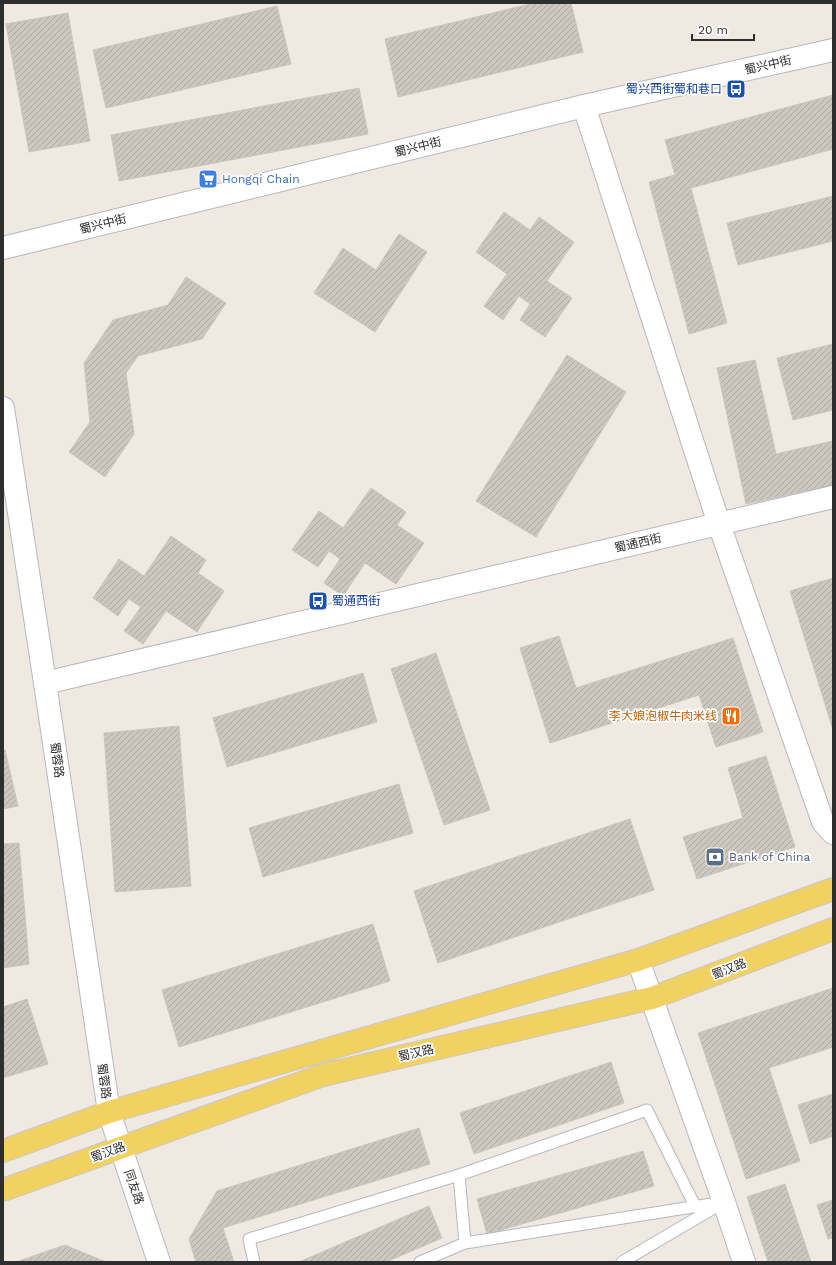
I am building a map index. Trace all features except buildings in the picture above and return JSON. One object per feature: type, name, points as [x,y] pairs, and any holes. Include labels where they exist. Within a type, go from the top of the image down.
[{"type":"main road","points":[[3,1151],[108,1112],[638,960],[833,889]]},
{"type":"main road","name":"蜀汉路","points":[[3,1190],[323,1075],[652,998],[833,930]]},
{"type":"street","name":"蜀兴中街","points":[[3,248],[584,106],[833,50]]},
{"type":"street","points":[[584,106],[719,524],[823,822],[833,833]]},
{"type":"street","name":"蜀蓉路","points":[[3,408],[108,1112]]},
{"type":"street","name":"蜀通西街","points":[[45,683],[833,497]]},
{"type":"street","points":[[638,960],[744,1262]]},
{"type":"street","name":"同友路","points":[[108,1112],[159,1262]]},
{"type":"lane","points":[[254,1262],[249,1240],[459,1175],[647,1110],[695,1206]]},
{"type":"lane","points":[[459,1175],[465,1243]]},
{"type":"lane","points":[[420,1262],[465,1243],[724,1202]]},
{"type":"lane","points":[[622,1262],[724,1202]]},
{"type":"place","name":"蜀兴西街蜀和巷口","points":[[736,89]]},
{"type":"place","name":"Hongqi Chain","points":[[208,179]]},
{"type":"place","name":"蜀通西街","points":[[318,601]]},
{"type":"place","name":"李大娘泡椒牛肉米线","points":[[731,716]]},
{"type":"place","name":"Bank of China","points":[[715,857]]}]
